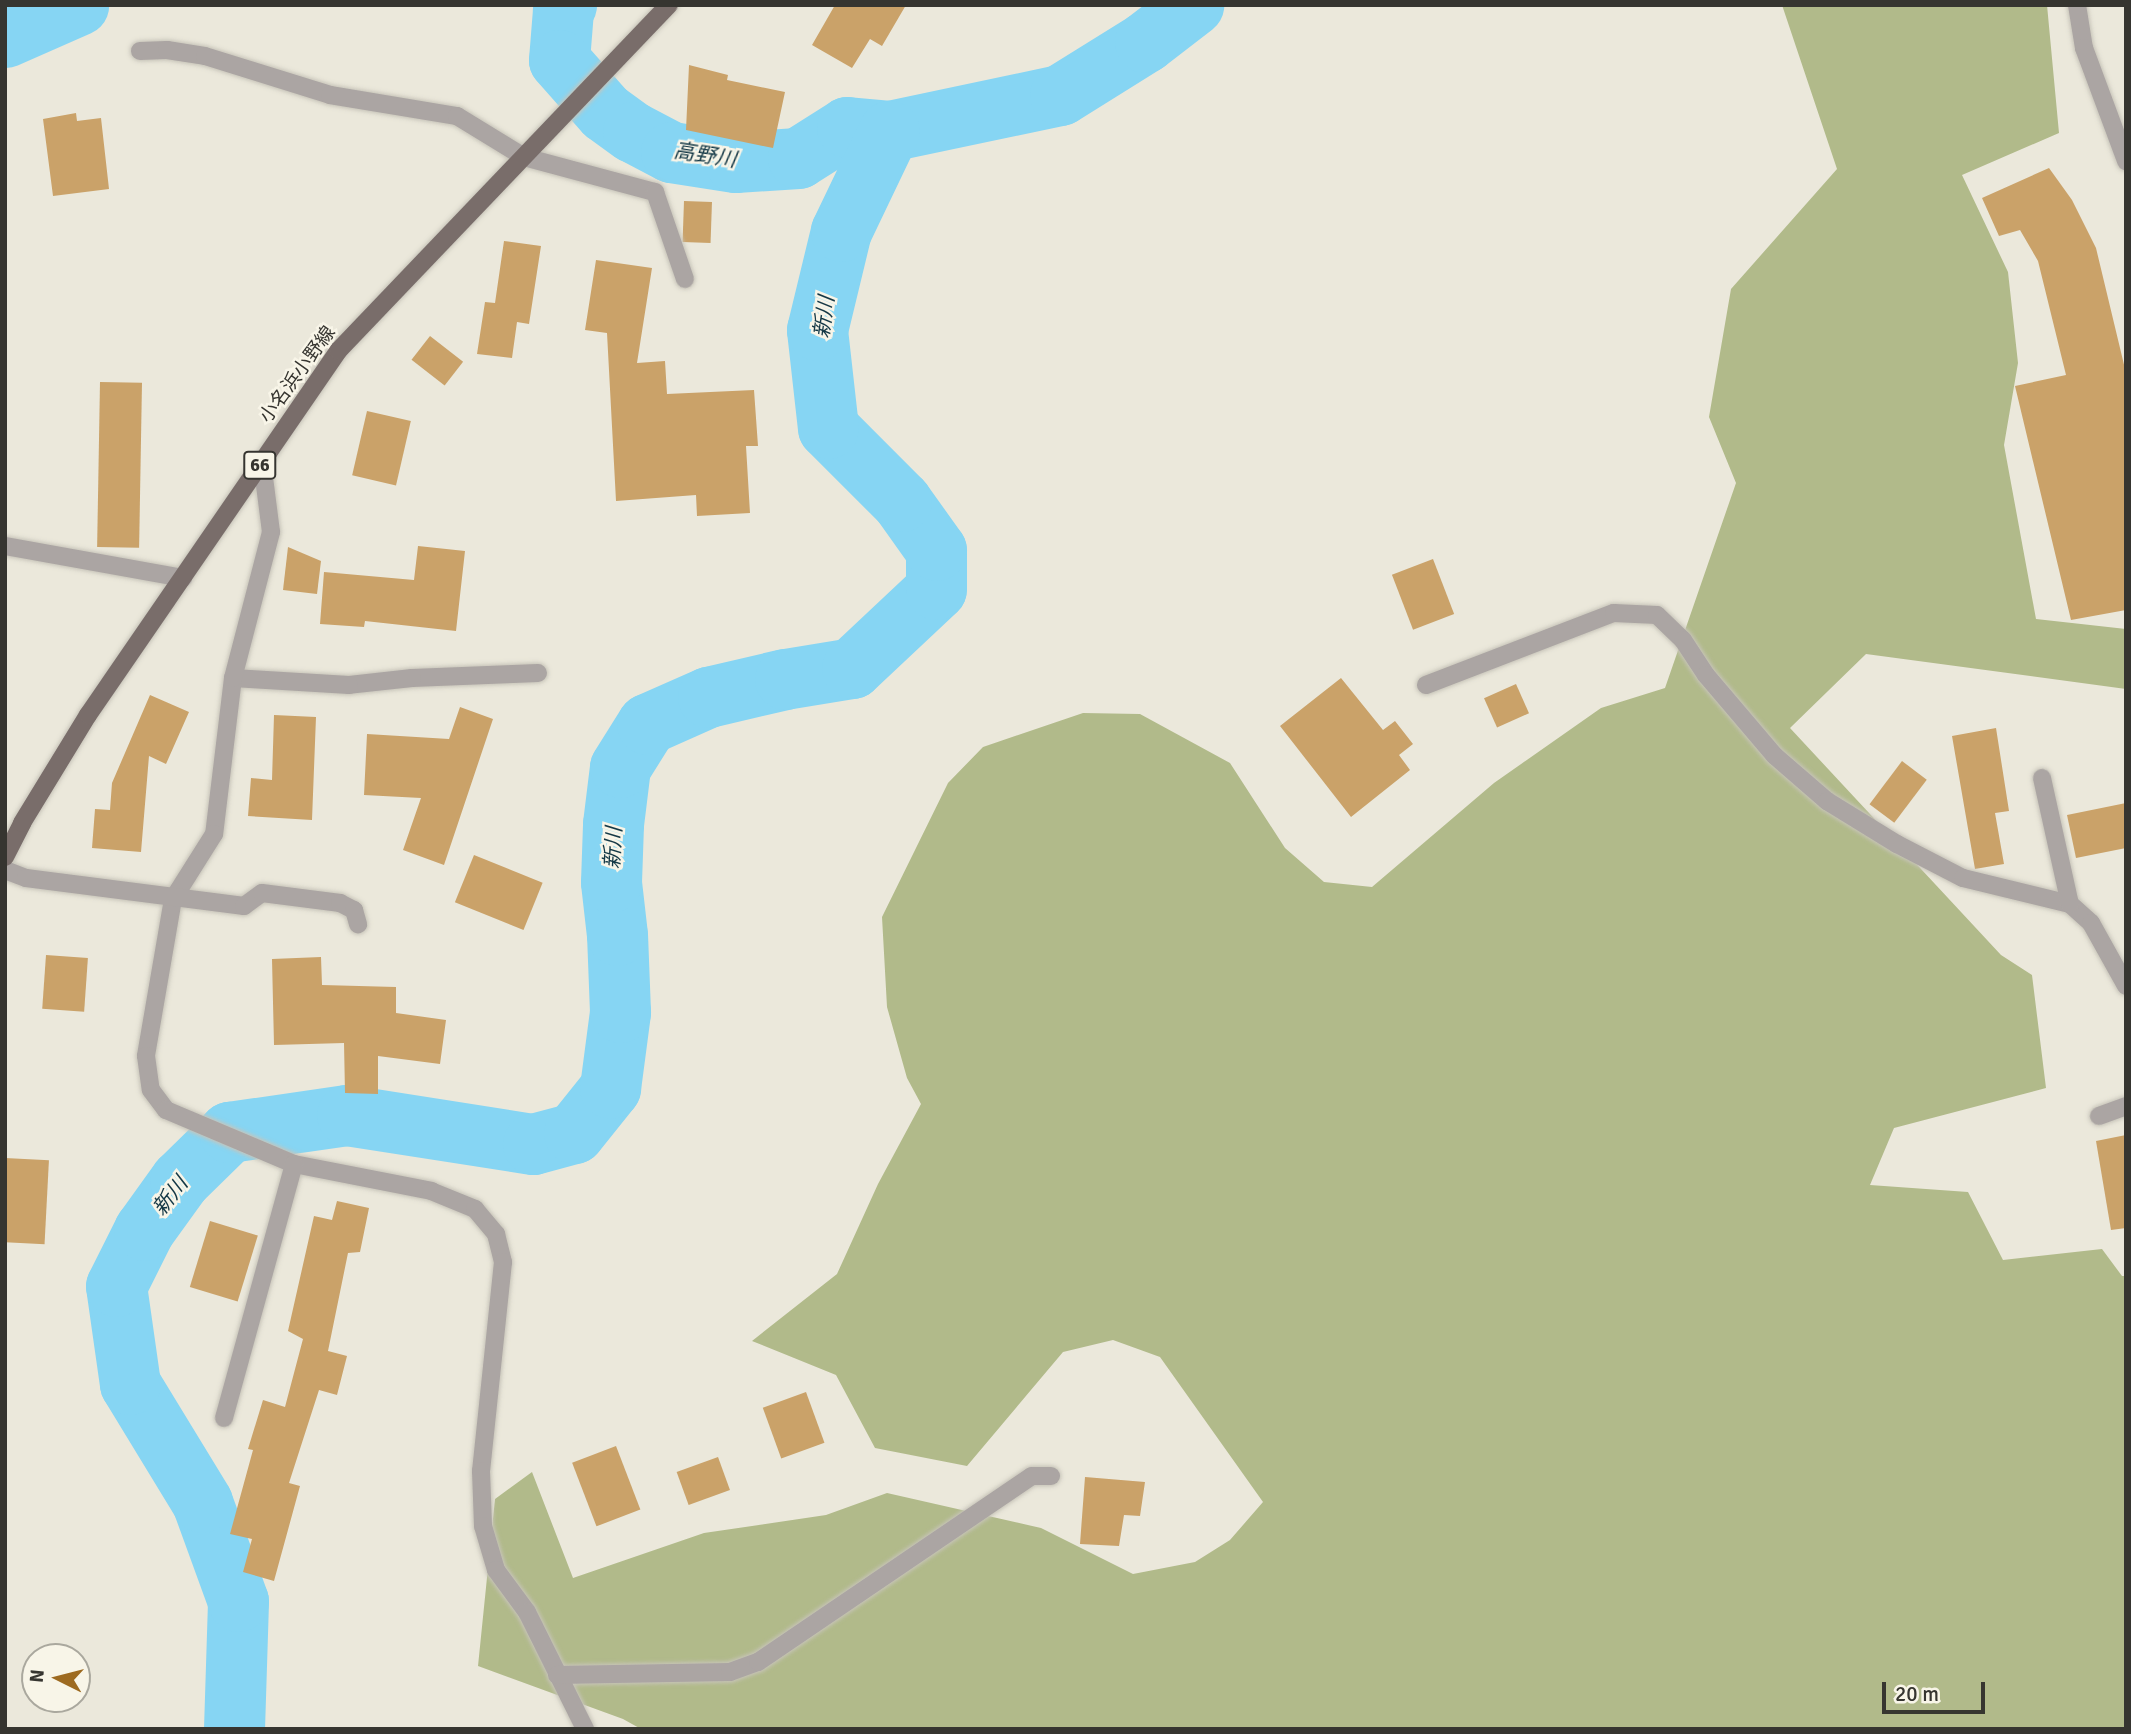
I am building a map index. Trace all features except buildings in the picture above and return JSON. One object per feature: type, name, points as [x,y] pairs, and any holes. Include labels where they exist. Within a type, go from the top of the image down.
[{"type":"main road","name":"小名浜小野線","points":[[5,858],[22,823],[88,715],[338,351],[669,5]]},
{"type":"street","points":[[2077,5],[2084,48],[2126,161]]},
{"type":"street","points":[[140,51],[167,50],[205,56],[330,95],[457,116],[524,157],[654,192],[685,279]]},
{"type":"street","points":[[262,462],[271,532],[233,678],[214,834],[173,898],[146,1056],[151,1090],[166,1110],[272,1156],[295,1164],[431,1191],[475,1209],[496,1234],[503,1262],[481,1471],[483,1526],[496,1570],[527,1612],[585,1729]]},
{"type":"street","points":[[5,546],[183,578]]},
{"type":"street","points":[[1426,685],[1614,612],[1657,615],[1683,640],[1706,675],[1775,755],[1827,801],[1897,844],[1963,878],[2070,904],[2091,923],[2126,986]]},
{"type":"street","points":[[233,678],[349,685],[412,678],[538,673]]},
{"type":"street","points":[[2042,778],[2070,904]]},
{"type":"street","points":[[5,870],[26,878],[244,906],[262,893],[340,903],[354,910],[358,924]]},
{"type":"street","points":[[2099,1116],[2126,1106]]},
{"type":"street","points":[[224,1418],[295,1164]]},
{"type":"street","points":[[557,1675],[730,1672],[758,1662],[1032,1476],[1051,1476]]},
{"type":"green space","points":[[1782,5],[2047,5],[2059,133],[1962,175],[2008,272],[2018,363],[2004,445],[2036,619],[2126,629],[2126,689],[1866,654],[1790,728],[2001,955],[2032,975],[2046,1088],[1894,1128],[1870,1185],[1968,1192],[2003,1260],[2102,1249],[2122,1276],[2126,1276],[2126,1729],[641,1729],[623,1719],[478,1666],[495,1499],[532,1472],[573,1578],[704,1533],[826,1515],[887,1493],[1041,1528],[1133,1574],[1195,1562],[1230,1540],[1263,1502],[1160,1357],[1113,1340],[1063,1352],[967,1466],[875,1448],[836,1375],[752,1341],[837,1274],[878,1184],[921,1104],[907,1078],[887,1007],[882,917],[948,783],[983,747],[1083,713],[1140,714],[1230,763],[1285,848],[1324,882],[1372,887],[1494,783],[1601,708],[1665,688],[1736,483],[1709,417],[1731,289],[1837,169]]},
{"type":"waterway","name":"高野川","points":[[5,37],[78,5]]},
{"type":"waterway","name":"高野川","points":[[566,5],[563,10],[559,60],[605,112],[633,132],[671,152],[735,162],[798,158],[847,127],[889,131],[1060,95],[1145,42],[1193,5]]},
{"type":"waterway","name":"新川","points":[[234,1729],[238,1601],[202,1502],[130,1384],[116,1286],[144,1230],[180,1180],[229,1132],[347,1115],[533,1144],[574,1133],[610,1088],[620,1012],[617,935],[611,882],[613,824],[620,767],[647,724],[708,697],[785,679],[852,668],[936,589],[936,550],[901,501],[828,428],[817,330],[841,231],[889,131]]}]
